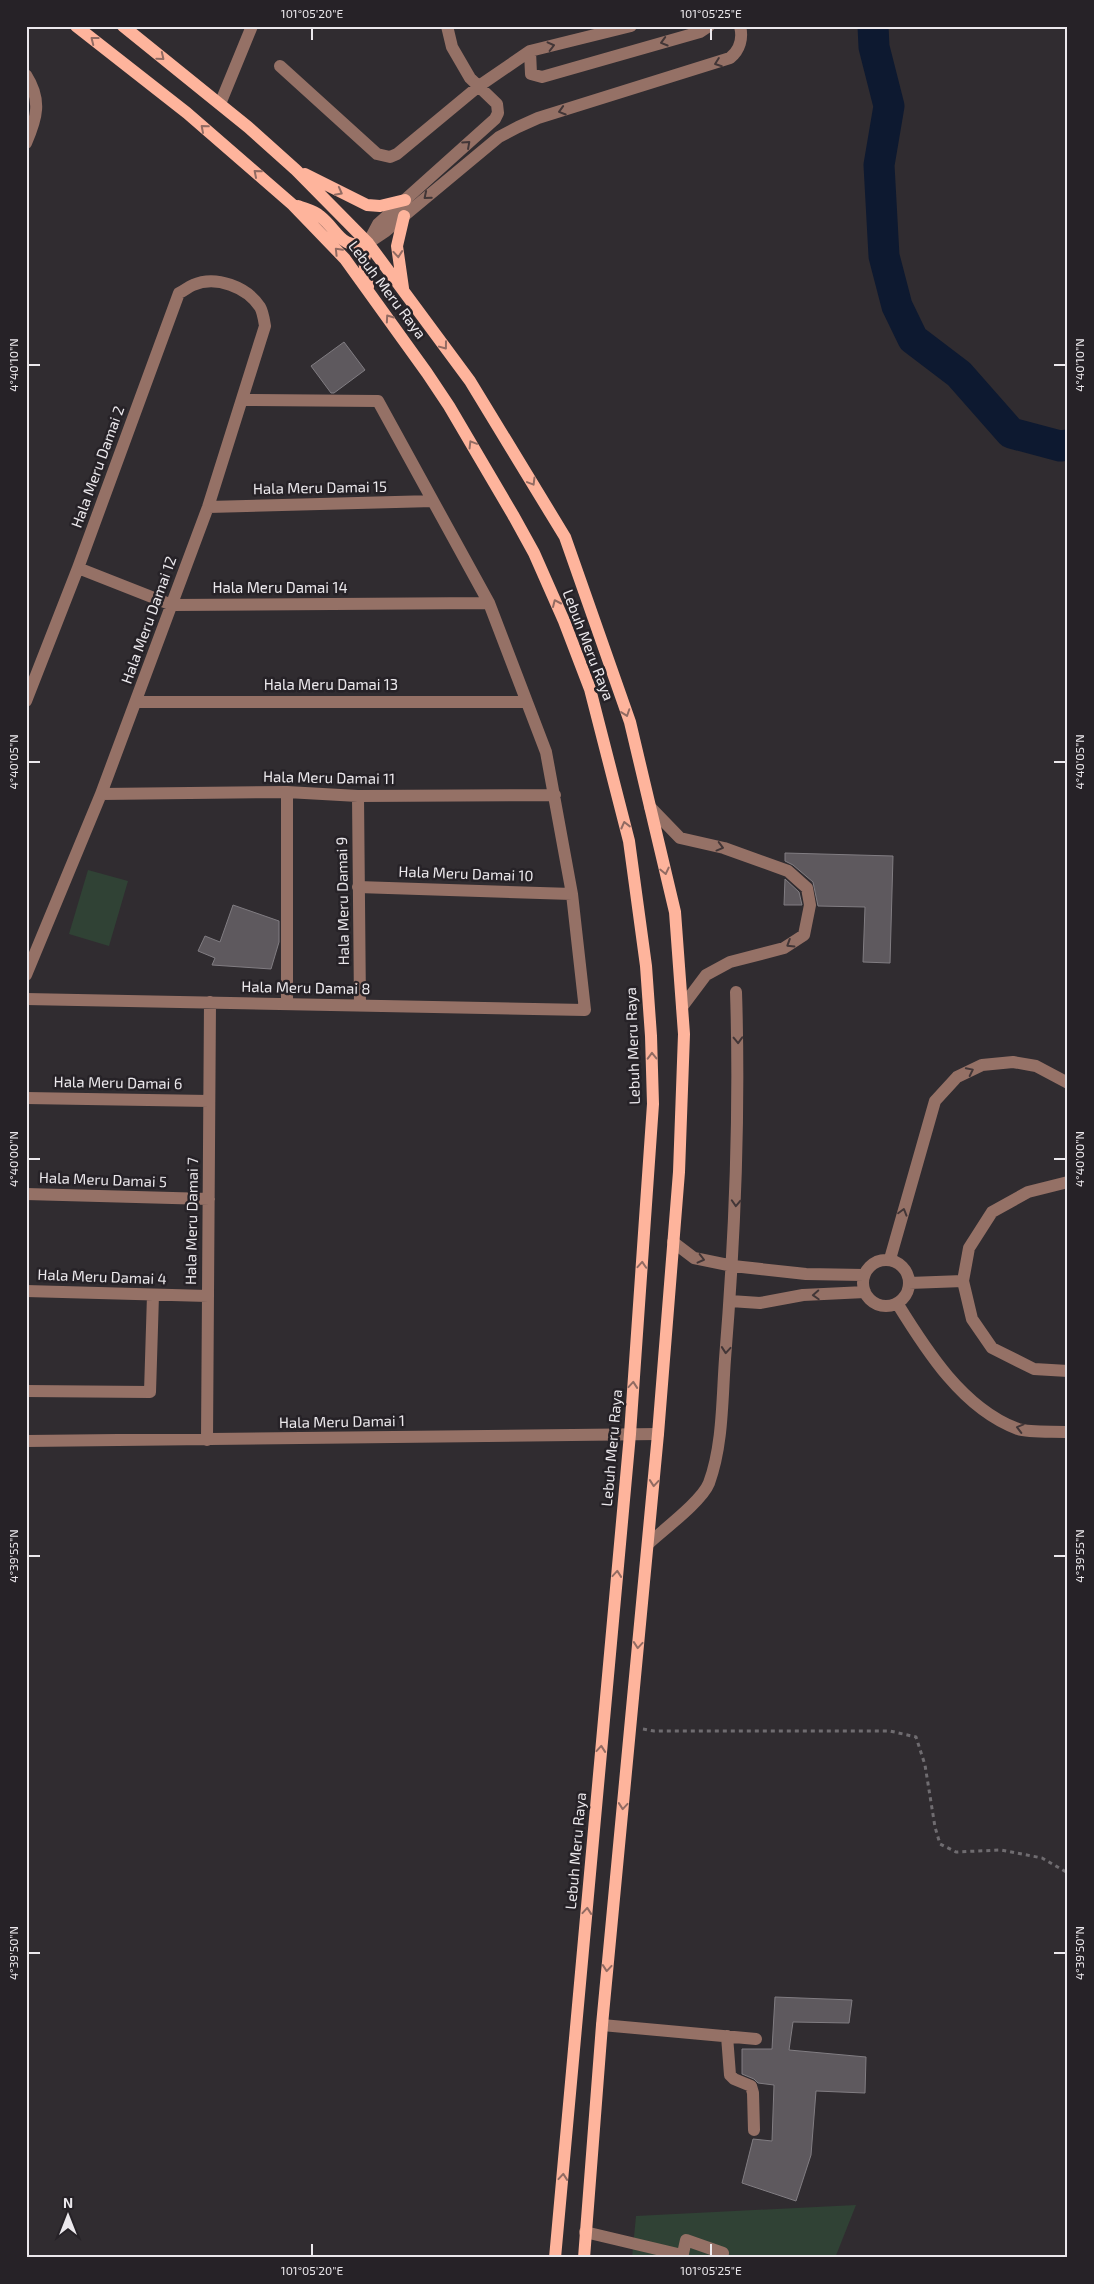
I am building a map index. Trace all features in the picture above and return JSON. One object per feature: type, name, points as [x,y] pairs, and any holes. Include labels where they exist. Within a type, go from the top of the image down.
[{"type":"main road","name":"Lebuh Meru Raya","points":[[76,26],[187,113],[294,205],[345,259],[369,289],[450,406],[534,554],[564,621],[590,689],[629,841],[646,966],[653,1104],[630,1434],[555,2258]]},
{"type":"main road","name":"Lebuh Meru Raya","points":[[123,26],[220,104],[296,170],[368,243],[470,381],[565,537],[630,722],[675,912],[684,1034],[680,1142],[658,1434],[602,2026],[584,2258]]},
{"type":"main road","points":[[296,170],[362,204],[380,206],[405,200]]},
{"type":"main road","points":[[294,205],[319,215],[348,244],[355,247],[368,243]]},
{"type":"main road","points":[[404,216],[397,246],[404,293]]},
{"type":"main road","points":[[368,243],[364,260],[369,289]]},
{"type":"main road","points":[[549,2258],[558,2226]]},
{"type":"street","points":[[220,104],[252,26]]},
{"type":"street","points":[[368,243],[378,224],[497,116],[497,104],[470,78],[452,47],[446,26]]},
{"type":"street","points":[[280,66],[377,154],[385,157],[397,154],[479,86],[530,51],[631,26]]},
{"type":"street","points":[[530,51],[532,74],[542,77],[700,32],[710,26]]},
{"type":"street","points":[[368,243],[404,216],[499,137],[538,118],[730,58],[736,53],[739,45],[740,26]]},
{"type":"street","points":[[26,75],[35,94],[37,120],[26,143]]},
{"type":"street","name":"Hala Meru Damai 2","points":[[26,701],[78,568],[179,294],[193,285],[210,281],[229,284]]},
{"type":"street","name":"Hala Meru Damai 12","points":[[26,975],[101,794],[172,605],[208,507],[265,326],[261,308],[248,293],[229,284]]},
{"type":"street","points":[[242,400],[378,401],[489,603],[546,752],[572,894]]},
{"type":"street","name":"Hala Meru Damai 15","points":[[208,507],[433,501]]},
{"type":"street","name":"Hala Meru Damai 14","points":[[78,568],[172,605],[489,603]]},
{"type":"street","name":"Hala Meru Damai 13","points":[[136,702],[527,702]]},
{"type":"street","points":[[287,1004],[288,792]]},
{"type":"street","name":"Hala Meru Damai 11","points":[[101,794],[288,792],[358,796],[555,795]]},
{"type":"street","name":"Hala Meru Damai 9","points":[[358,796],[360,1006]]},
{"type":"street","points":[[650,807],[680,838],[724,848],[788,871],[807,888],[810,905],[804,935],[784,948],[730,962],[706,975],[682,1007]]},
{"type":"street","name":"Hala Meru Damai 10","points":[[358,887],[572,894]]},
{"type":"street","name":"Hala Meru Damai 8","points":[[26,1000],[585,1010],[572,894]]},
{"type":"street","points":[[648,1544],[697,1500],[708,1484],[718,1446],[733,1266],[739,1081],[736,992]]},
{"type":"street","name":"Hala Meru Damai 7","points":[[207,1440],[210,1002]]},
{"type":"street","points":[[890,1259],[935,1101],[957,1077],[982,1065],[1013,1062],[1036,1066],[1068,1083]]},
{"type":"street","name":"Hala Meru Damai 6","points":[[26,1098],[210,1101]]},
{"type":"street","points":[[1068,1182],[1028,1192],[992,1212],[969,1248],[963,1281],[972,1319],[992,1348],[1034,1369],[1068,1371]]},
{"type":"street","name":"Hala Meru Damai 5","points":[[26,1194],[209,1199]]},
{"type":"street","points":[[673,1242],[694,1258],[733,1266],[806,1274],[864,1275]]},
{"type":"street","points":[[890,1259],[906,1273],[907,1292],[897,1303],[882,1306],[872,1301],[865,1292],[864,1275],[870,1266],[890,1259]]},
{"type":"street","points":[[908,1283],[963,1281]]},
{"type":"street","name":"Hala Meru Damai 4","points":[[26,1291],[208,1296]]},
{"type":"street","points":[[730,1301],[760,1303],[803,1295],[865,1292]]},
{"type":"street","points":[[26,1392],[150,1392],[153,1295]]},
{"type":"street","points":[[897,1303],[934,1358],[961,1391],[993,1416],[1019,1429],[1068,1432]]},
{"type":"street","name":"Hala Meru Damai 1","points":[[26,1441],[658,1434]]},
{"type":"street","points":[[602,2026],[756,2039]]},
{"type":"street","points":[[727,2036],[730,2075],[734,2079],[750,2086],[753,2093],[754,2130]]},
{"type":"street","points":[[585,2232],[645,2253],[682,2256],[686,2240],[723,2253]]},
{"type":"path","points":[[630,1726],[654,1731],[890,1730],[916,1737],[925,1765],[935,1827],[940,1844],[956,1852],[1001,1850],[1042,1858],[1068,1873]]},
{"type":"green space","points":[[88,870],[128,881],[109,946],[69,934]]},
{"type":"green space","points":[[856,2205],[835,2258],[632,2258],[636,2216]]},
{"type":"building","points":[[344,342],[365,370],[334,393],[331,393],[311,366]]},
{"type":"building","points":[[785,853],[893,856],[890,963],[863,962],[865,907],[818,906],[813,882],[793,865],[785,861]]},
{"type":"building","points":[[785,879],[799,892],[802,905],[784,905]]},
{"type":"building","points":[[233,905],[279,921],[279,942],[271,969],[212,965],[215,958],[198,951],[205,936],[220,942]]},
{"type":"building","points":[[775,1997],[852,2000],[849,2023],[793,2022],[789,2050],[866,2057],[865,2093],[816,2091],[811,2155],[796,2201],[742,2183],[753,2139],[772,2141],[774,2085],[758,2083],[754,2079],[742,2074],[742,2049],[772,2049]]},
{"type":"waterway","points":[[873,26],[874,47],[889,106],[879,165],[884,256],[897,306],[913,339],[959,374],[1011,433],[1060,446],[1068,445]]}]
